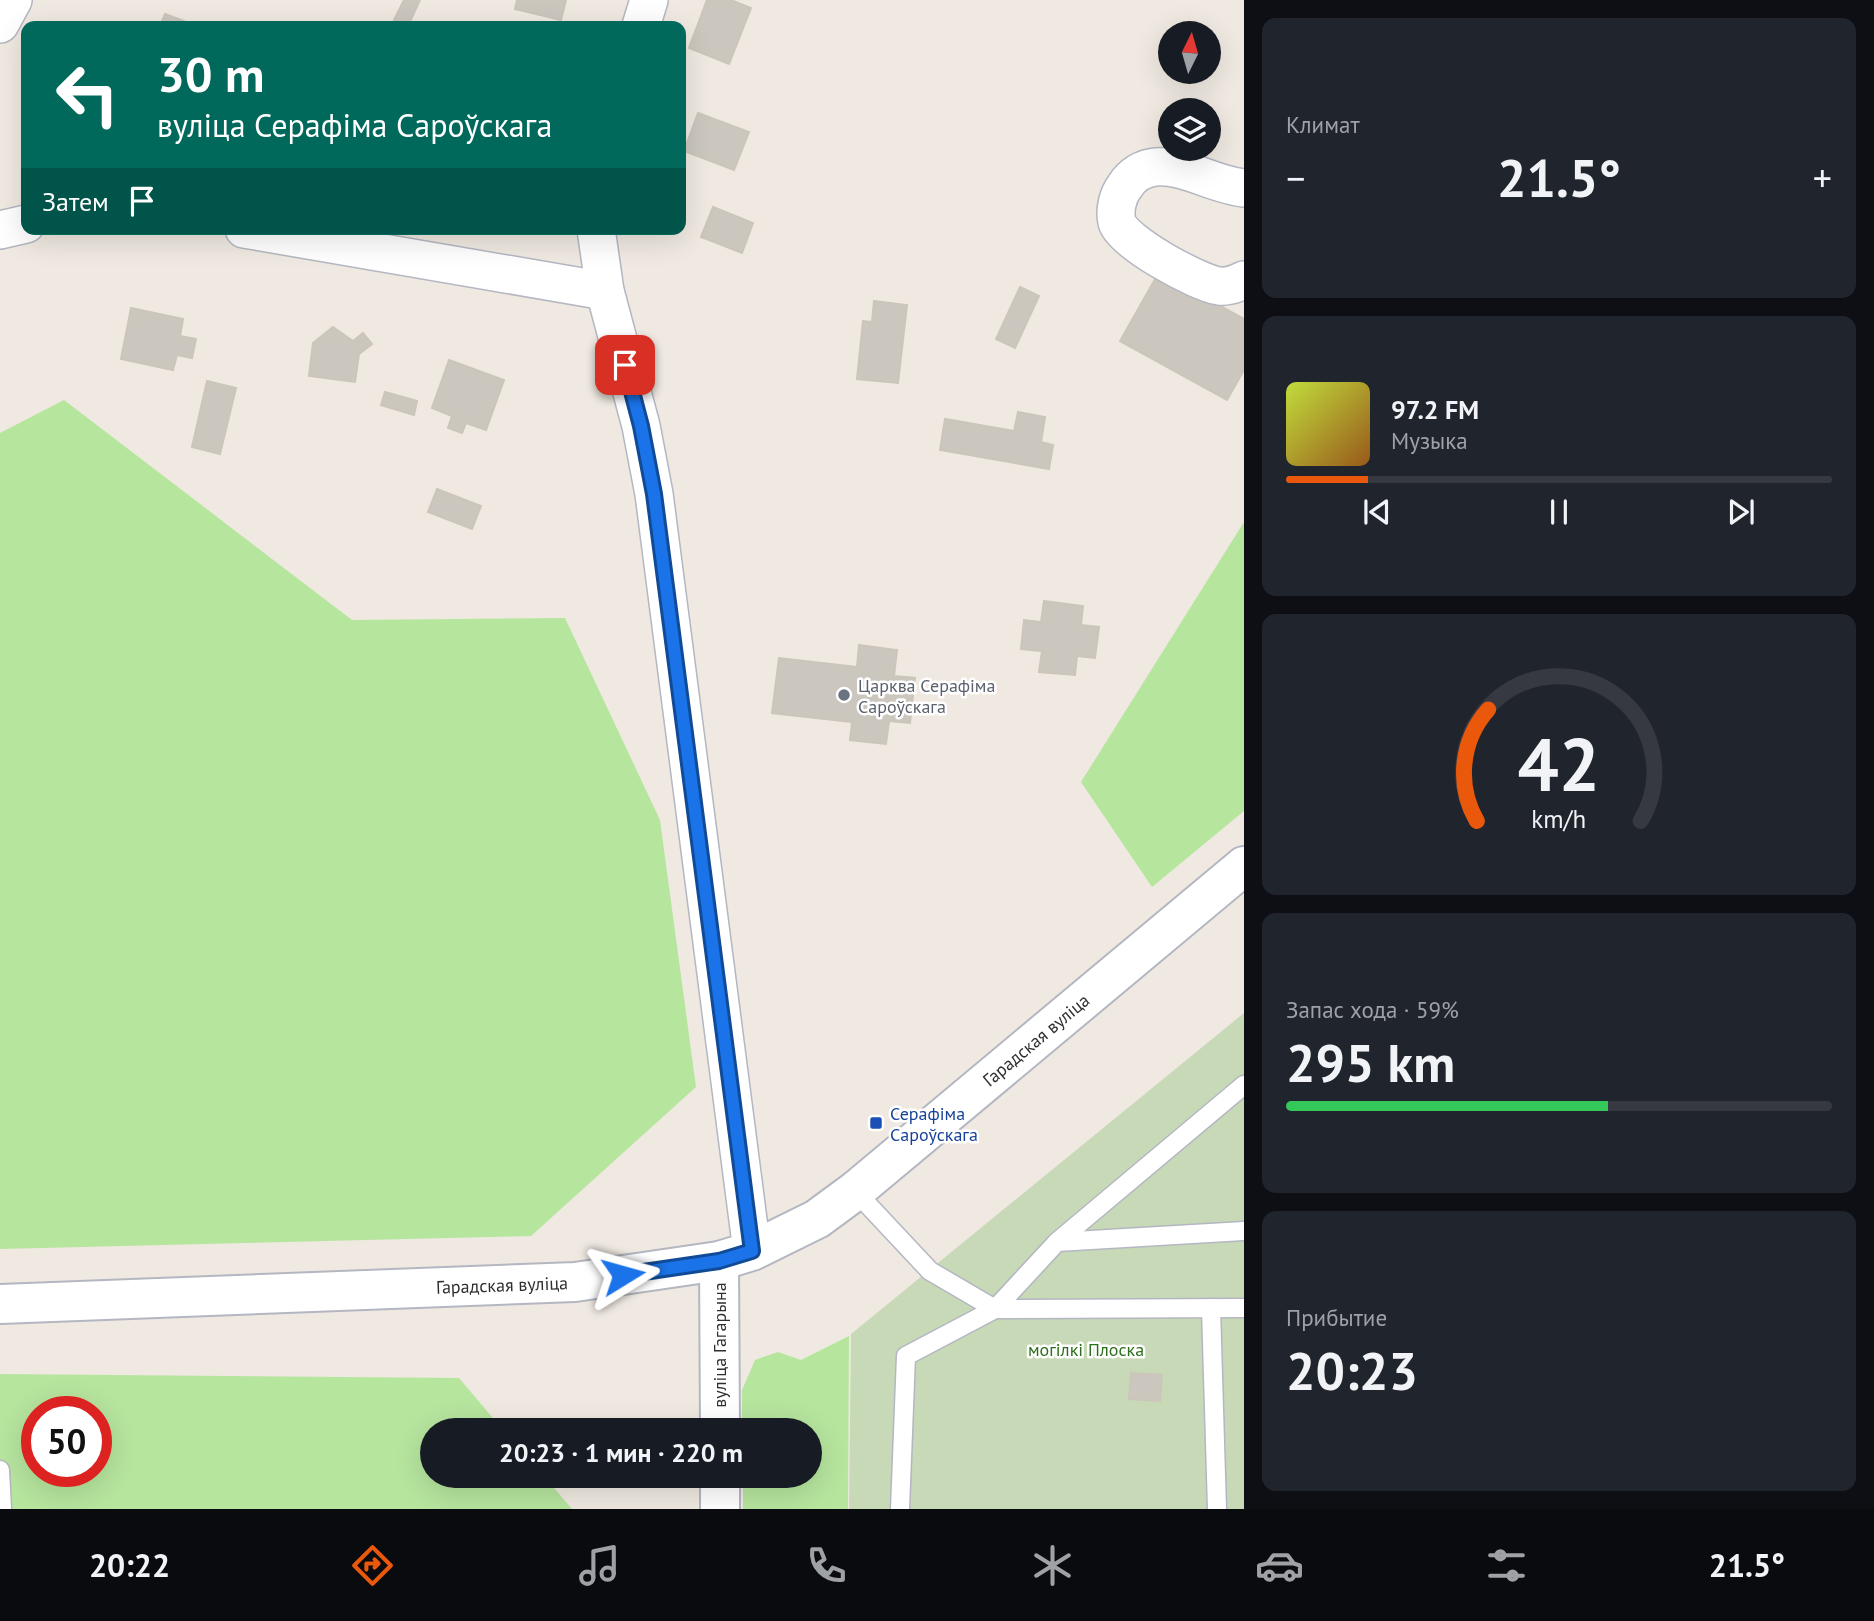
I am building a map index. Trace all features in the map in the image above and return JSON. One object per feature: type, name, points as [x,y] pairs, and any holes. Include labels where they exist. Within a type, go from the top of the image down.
[{"type":"main road","name":"Гарадская вуліца","points":[[0,1304],[575,1282],[735,1256],[817,1219],[855,1191],[1244,866]]},
{"type":"main road","name":"вуліца Гагарына","points":[[721,1418],[735,1256]]},
{"type":"main road","points":[[720,1488],[720,1509]]},
{"type":"street","points":[[0,24],[13,0]]},
{"type":"street","points":[[643,21],[649,0]]},
{"type":"street","points":[[1244,188],[1169,168],[1154,167],[1139,171],[1120,193],[1117,222],[1123,234],[1136,245],[1210,284],[1231,285],[1244,280]]},
{"type":"street","points":[[0,230],[21,225]]},
{"type":"street","points":[[279,235],[605,291]]},
{"type":"street","points":[[597,235],[605,291],[641,426],[654,494],[735,1256]]},
{"type":"lane","points":[[900,1509],[906,1356],[995,1309],[1058,1242],[1244,1085]]},
{"type":"lane","points":[[855,1191],[930,1271],[995,1309],[1244,1308]]},
{"type":"lane","points":[[1058,1242],[1244,1231]]},
{"type":"lane","points":[[1211,1308],[1217,1509]]},
{"type":"lane","points":[[0,1470],[2,1509]]},
{"type":"green space","points":[[64,400],[352,620],[565,618],[660,820],[696,1087],[531,1236],[0,1249],[0,433]]},
{"type":"green space","points":[[1244,522],[1244,811],[1152,887],[1081,782]]},
{"type":"green space","name":"могілкі Плоска","points":[[1244,1013],[1244,1509],[849,1509],[851,1334]]},
{"type":"green space","points":[[849,1336],[848,1509],[743,1509],[743,1488],[822,1488],[822,1418],[742,1418],[742,1390],[755,1360],[778,1352],[801,1360]]},
{"type":"green space","points":[[0,1374],[459,1378],[493,1418],[420,1418],[420,1488],[554,1488],[572,1509],[0,1509]]},
{"type":"building","points":[[404,0],[420,0],[410,21],[394,20]]},
{"type":"building","points":[[517,0],[566,0],[561,20],[515,9]]},
{"type":"building","points":[[707,0],[731,0],[751,8],[729,64],[689,48]]},
{"type":"building","points":[[165,14],[184,21],[162,21]]},
{"type":"building","points":[[698,113],[749,132],[734,170],[686,152]]},
{"type":"building","points":[[713,207],[753,223],[742,253],[701,237]]},
{"type":"building","points":[[1159,272],[1244,319],[1244,370],[1227,400],[1120,341]]},
{"type":"building","points":[[1020,287],[1039,296],[1015,348],[996,339]]},
{"type":"building","points":[[874,301],[907,305],[898,383],[857,379],[863,321],[872,322]]},
{"type":"building","points":[[131,308],[183,319],[180,336],[196,339],[192,358],[177,355],[173,370],[121,359]]},
{"type":"building","points":[[333,327],[353,341],[363,333],[372,344],[359,354],[355,382],[309,376],[313,343]]},
{"type":"building","points":[[449,360],[504,380],[486,430],[466,423],[462,433],[448,428],[452,416],[432,408]]},
{"type":"building","points":[[207,381],[236,388],[220,454],[192,447]]},
{"type":"building","points":[[385,392],[417,401],[414,415],[381,405]]},
{"type":"building","points":[[1018,412],[1045,417],[1041,442],[1053,445],[1049,469],[940,450],[945,419],[1014,431]]},
{"type":"building","points":[[437,489],[481,506],[472,529],[428,512]]},
{"type":"building","points":[[1044,601],[1083,606],[1081,625],[1099,627],[1095,658],[1077,656],[1075,675],[1039,672],[1042,651],[1021,649],[1024,620],[1041,622]]},
{"type":"building","name":"Царква Серафіма Сароўскага","points":[[859,645],[897,650],[894,676],[915,678],[910,723],[889,721],[886,744],[850,740],[852,722],[772,713],[779,658],[857,667]]},
{"type":"building","points":[[1131,1373],[1162,1375],[1160,1401],[1129,1399]]},
{"type":"place","name":"Царква Серафіма Сароўскага","points":[[844,695]]},
{"type":"place","name":"Серафіма Сароўскага","points":[[876,1123]]},
{"type":"route","points":[[623,1275],[719,1261],[752,1251],[654,494],[641,426],[625,365]]}]
